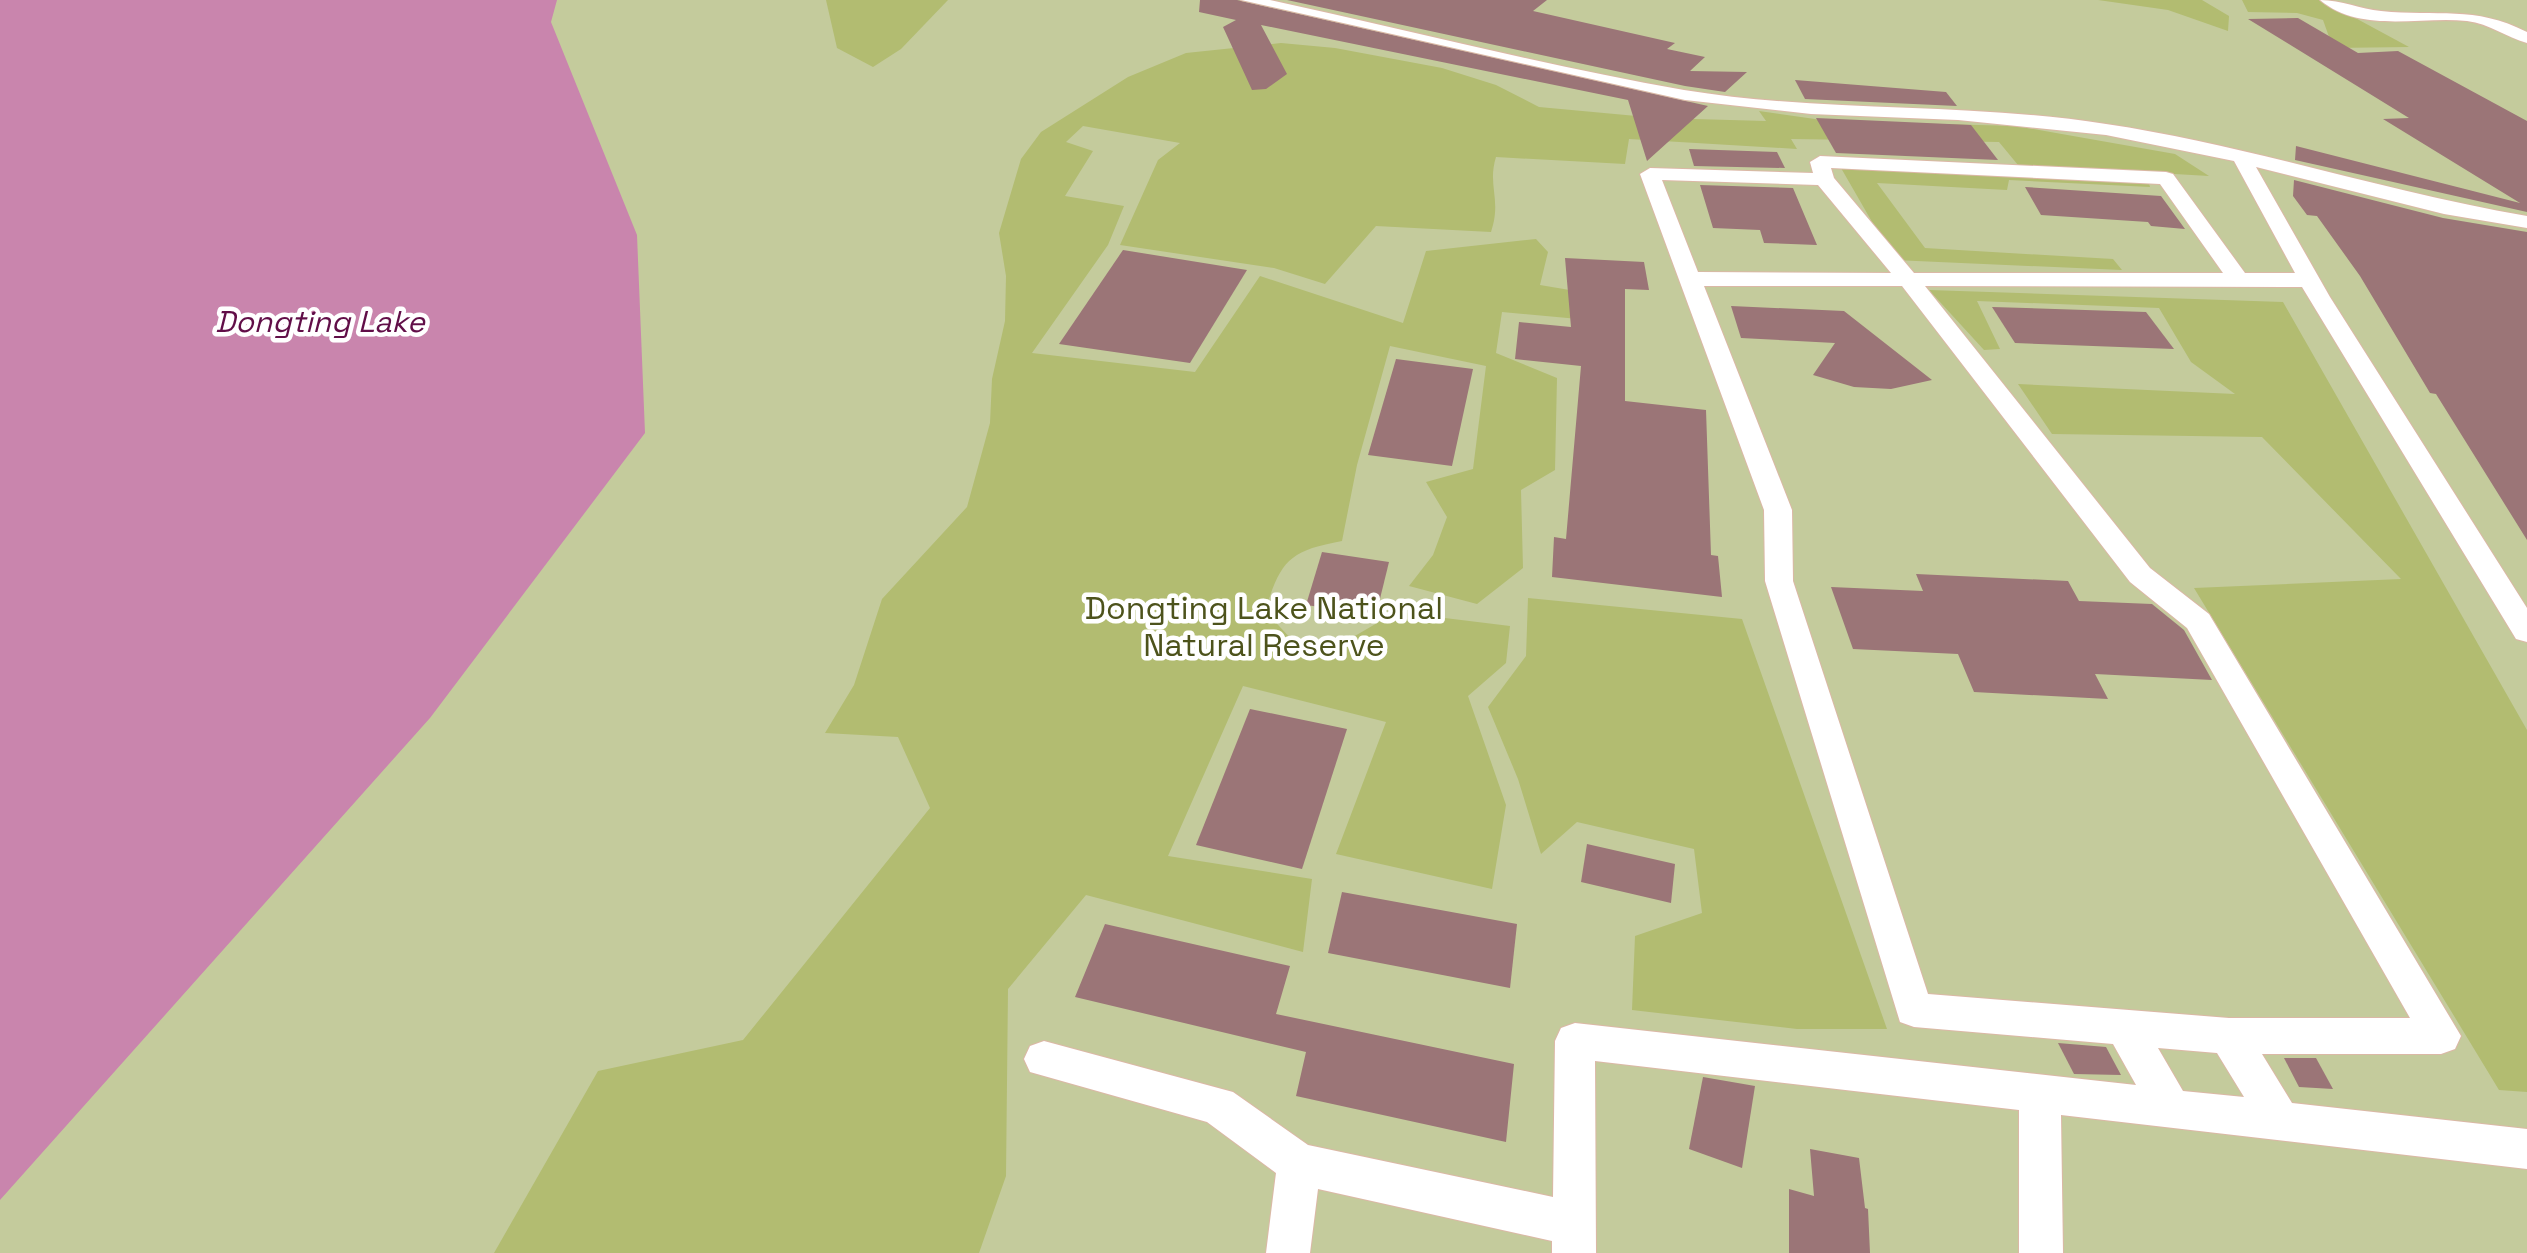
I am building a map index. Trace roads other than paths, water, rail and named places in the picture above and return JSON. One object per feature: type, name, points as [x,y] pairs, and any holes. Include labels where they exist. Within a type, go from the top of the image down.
[{"type":"street","points":[[1249,0],[1685,95],[1810,110],[1958,115],[2106,129],[2241,157],[2444,208],[2527,222]]},
{"type":"street","points":[[2328,0],[2380,19],[2490,20],[2527,38]]},
{"type":"street","points":[[2241,157],[2309,280],[2527,632]]},
{"type":"street","points":[[1824,179],[1650,174],[1778,510],[1779,580],[1914,1010],[2229,1036],[2441,1036],[2198,621],[2140,575],[1908,279],[1824,179],[1820,162],[2166,178],[2239,280]]},
{"type":"street","points":[[1690,279],[2309,280]]},
{"type":"street","points":[[2125,1027],[2170,1109]]},
{"type":"street","points":[[2229,1036],[2281,1122]]},
{"type":"street","points":[[1044,1060],[1218,1106],[1299,1164],[1574,1239],[1575,1042],[2527,1149]]},
{"type":"street","points":[[2040,1094],[2041,1253]]},
{"type":"street","points":[[1288,1253],[1299,1164]]},
{"type":"water","name":"Dongting Lake","points":[[0,0],[557,0],[551,22],[637,235],[645,433],[430,718],[0,1200]]},
{"type":"park label","name":"Dongting Lake National Natural Reserve","points":[[1264,626]]}]
